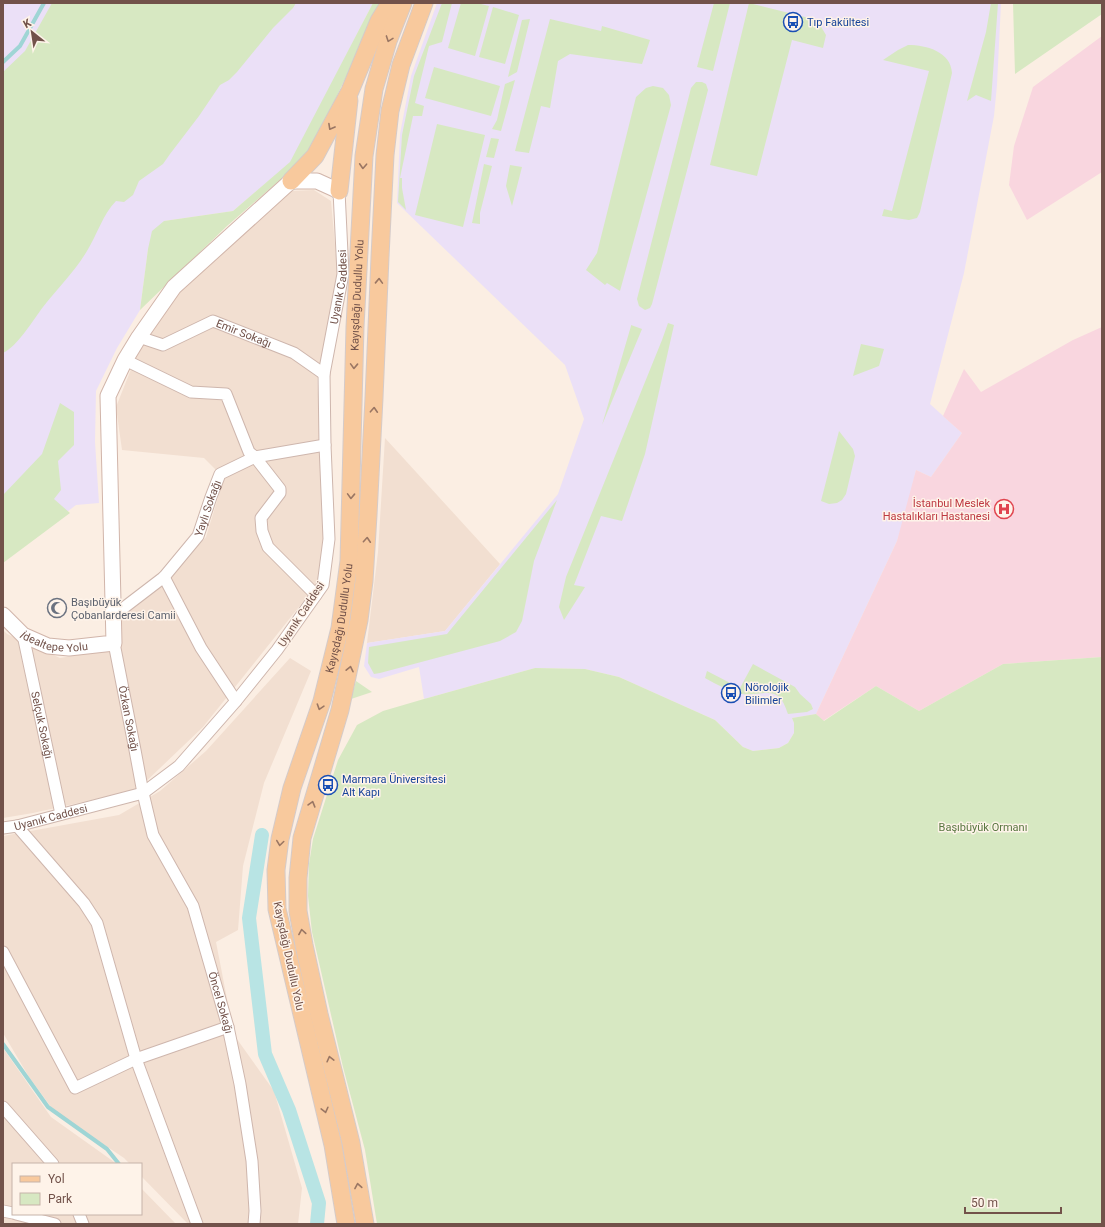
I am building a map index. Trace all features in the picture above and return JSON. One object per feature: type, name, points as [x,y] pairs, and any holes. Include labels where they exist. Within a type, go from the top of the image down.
[{"type":"main road","points":[[114,643],[108,396],[125,360],[174,287],[291,181],[315,156],[350,91],[379,22],[390,3]]},
{"type":"main road","name":"Kayışdağı Dudullu Yolu","points":[[346,1224],[333,1145],[277,909],[276,870],[280,839],[292,788],[322,701],[340,628],[349,561],[356,327],[364,156],[374,89],[388,41],[403,3]]},
{"type":"main road","name":"Kayışdağı Dudullu Yolu","points":[[365,1224],[351,1143],[319,1014],[304,945],[298,911],[298,878],[302,838],[340,710],[359,620],[364,581],[380,257],[389,118],[401,65],[424,3]]},
{"type":"main road","points":[[291,181],[317,181],[339,191],[350,91]]},
{"type":"main road","name":"İdealtepe Yolu","points":[[3,615],[24,635],[48,646],[69,648],[114,643]]},
{"type":"street","name":"Uyanık Caddesi","points":[[3,828],[17,826],[143,793],[179,766],[236,701],[277,650],[323,585],[329,539],[324,374],[343,274],[339,191]]},
{"type":"street","name":"Emir Sokağı","points":[[139,337],[163,345],[213,321],[294,353],[324,374]]},
{"type":"street","points":[[125,360],[191,392],[226,394],[249,452],[280,489],[280,493],[261,518],[262,531],[268,547],[316,595]]},
{"type":"street","name":"Yaylı Sokağı","points":[[113,616],[164,576],[198,536],[220,474],[255,458],[325,445]]},
{"type":"street","points":[[164,576],[201,648],[236,701]]},
{"type":"street","name":"Selçuk Sokağı","points":[[24,635],[61,814]]},
{"type":"street","name":"Özkan Sokağı","points":[[114,643],[143,793]]},
{"type":"street","name":"Öncel Sokağı","points":[[143,793],[153,835],[193,906],[228,1027],[240,1084],[252,1161],[255,1212],[254,1224]]},
{"type":"street","points":[[17,826],[84,903],[97,923],[136,1059],[197,1224]]},
{"type":"street","points":[[3,952],[75,1088],[136,1059],[228,1027]]},
{"type":"street","points":[[3,1107],[52,1163]]},
{"type":"street","points":[[20,1215],[55,1224]]},
{"type":"shaded area","points":[[3,3],[373,3],[291,162],[233,211],[164,221],[148,249],[140,310],[117,348],[96,391],[95,442],[99,503],[76,505],[3,561]]},
{"type":"shaded area","points":[[437,3],[1001,3],[994,116],[964,273],[930,404],[962,433],[931,477],[916,470],[906,513],[897,541],[816,714],[792,718],[794,723],[794,733],[788,743],[779,748],[753,751],[743,747],[715,720],[619,677],[585,669],[535,668],[424,699],[419,667],[379,679],[371,677],[364,666],[367,643],[445,631],[558,494],[584,419],[565,365],[397,203],[400,134],[411,76]]},
{"type":"shaded area","points":[[1102,36],[1102,172],[1027,220],[1009,185],[1014,146],[1033,87]]},
{"type":"shaded area","points":[[314,190],[331,201],[338,278],[317,377],[326,532],[318,583],[203,727],[137,790],[33,813],[3,818],[3,630],[7,634],[60,658],[119,648],[115,620],[169,577],[206,537],[224,478],[204,458],[122,450],[116,407],[141,344],[180,285],[290,191]]},
{"type":"shaded area","name":"İstanbul Meslek Hastalıkları Hastanesi","points":[[1102,327],[1102,657],[1003,664],[919,711],[876,686],[823,721],[816,714],[897,541],[916,470],[931,477],[962,433],[943,416],[964,369],[981,392],[1073,340]]},
{"type":"shaded area","points":[[385,438],[500,564],[445,631],[367,643],[378,552]]},
{"type":"shaded area","points":[[290,658],[311,671],[264,783],[243,866],[238,930],[216,942],[234,1035],[274,1091],[302,1188],[298,1224],[188,1224],[142,1177],[142,1163],[129,1163],[124,1158],[54,1111],[29,1077],[3,1033],[3,836],[119,815],[160,791],[206,751]]},
{"type":"shaded area","points":[[3,1048],[51,1117],[116,1163],[12,1163],[12,1215],[142,1215],[142,1189],[176,1224],[3,1224]]},
{"type":"green space","points":[[52,3],[296,3],[273,28],[237,72],[229,80],[220,85],[163,164],[139,181],[133,195],[124,202],[116,201],[111,206],[91,245],[77,266],[43,307],[20,339],[9,350],[3,353],[3,72],[25,51]]},
{"type":"green space","points":[[373,3],[379,3],[376,14],[324,123],[307,153],[297,165],[227,226],[140,310],[148,249],[152,231],[164,221],[233,211],[290,162]]},
{"type":"green space","points":[[442,3],[452,3],[442,42],[429,46],[415,103],[424,106],[422,116],[413,116],[400,178],[402,178],[402,188],[406,210],[398,202],[402,135],[414,76]]},
{"type":"green space","points":[[461,3],[477,3],[489,6],[475,56],[448,48]]},
{"type":"green space","points":[[714,3],[730,3],[713,71],[697,67]]},
{"type":"green space","points":[[749,3],[817,20],[826,35],[823,48],[792,40],[757,176],[710,165]]},
{"type":"green space","points":[[991,3],[998,3],[991,101],[976,95],[967,101],[986,32]]},
{"type":"green space","points":[[1013,3],[1102,3],[1102,14],[1015,74]]},
{"type":"green space","points":[[493,7],[519,15],[505,64],[479,57]]},
{"type":"green space","points":[[530,19],[517,72],[508,77],[522,20]]},
{"type":"green space","points":[[550,19],[601,31],[602,26],[650,40],[642,64],[570,54],[558,61],[550,108],[541,106],[529,153],[515,151]]},
{"type":"green space","points":[[908,45],[923,46],[937,51],[947,60],[951,66],[952,73],[920,212],[917,218],[909,220],[882,216],[884,209],[892,211],[929,71],[883,60]]},
{"type":"green space","points":[[434,67],[500,86],[491,116],[425,98]]},
{"type":"green space","points":[[515,80],[501,131],[492,129],[497,120],[505,84]]},
{"type":"green space","points":[[696,82],[706,84],[708,90],[652,304],[650,308],[645,310],[639,306],[637,299],[691,88]]},
{"type":"green space","points":[[653,86],[663,88],[669,95],[671,105],[620,291],[607,283],[605,285],[586,270],[597,253],[636,97],[646,88]]},
{"type":"green space","points":[[437,124],[485,135],[463,227],[415,215]]},
{"type":"green space","points":[[491,138],[499,139],[494,158],[486,157]]},
{"type":"green space","points":[[484,164],[492,166],[480,213],[480,224],[472,223]]},
{"type":"green space","points":[[510,165],[522,167],[512,206],[506,186]]},
{"type":"green space","points":[[668,323],[674,325],[645,454],[622,521],[601,516],[574,585],[585,587],[564,620],[559,607],[566,577]]},
{"type":"green space","points":[[631,326],[642,329],[602,425]]},
{"type":"green space","points":[[861,344],[884,349],[879,366],[853,376]]},
{"type":"green space","points":[[60,403],[74,412],[74,445],[58,461],[61,490],[54,499],[70,513],[3,563],[3,495],[42,454]]},
{"type":"green space","points":[[839,431],[853,449],[855,456],[846,494],[842,500],[837,503],[829,504],[821,501]]},
{"type":"green space","points":[[557,500],[534,561],[522,621],[516,632],[500,641],[374,674],[368,663],[369,647],[447,634]]},
{"type":"green space","name":"Başıbüyük Ormanı","points":[[1102,657],[1102,1224],[377,1224],[365,1150],[343,1067],[312,932],[308,896],[309,864],[313,839],[338,760],[357,725],[383,711],[535,668],[585,669],[619,677],[715,720],[743,747],[753,751],[779,748],[788,743],[794,733],[794,723],[792,718],[816,714],[824,721],[876,686],[919,711],[1003,664]]},
{"type":"green space","points":[[753,664],[795,687],[811,704],[813,709],[807,712],[788,714],[783,702],[773,693],[742,694],[723,688],[705,678],[707,671],[740,688]]},
{"type":"green space","points":[[356,681],[372,692],[351,699]]},
{"type":"waterway","points":[[3,62],[20,46],[44,3]]},
{"type":"waterway","points":[[262,835],[249,918],[265,1054],[289,1110],[319,1203],[317,1224]]},
{"type":"waterway","points":[[3,1044],[48,1107],[107,1149],[118,1163]]},
{"type":"place","name":"Tıp Fakültesi","points":[[793,22]]},
{"type":"place","name":"İstanbul Meslek Hastalıkları Hastanesi","points":[[1004,509]]},
{"type":"place","name":"Başıbüyük Çobanlarderesi Camii","points":[[57,608]]},
{"type":"place","name":"Nörolojik Bilimler","points":[[731,693]]},
{"type":"place","name":"Marmara Üniversitesi Alt Kapı","points":[[328,785]]}]
